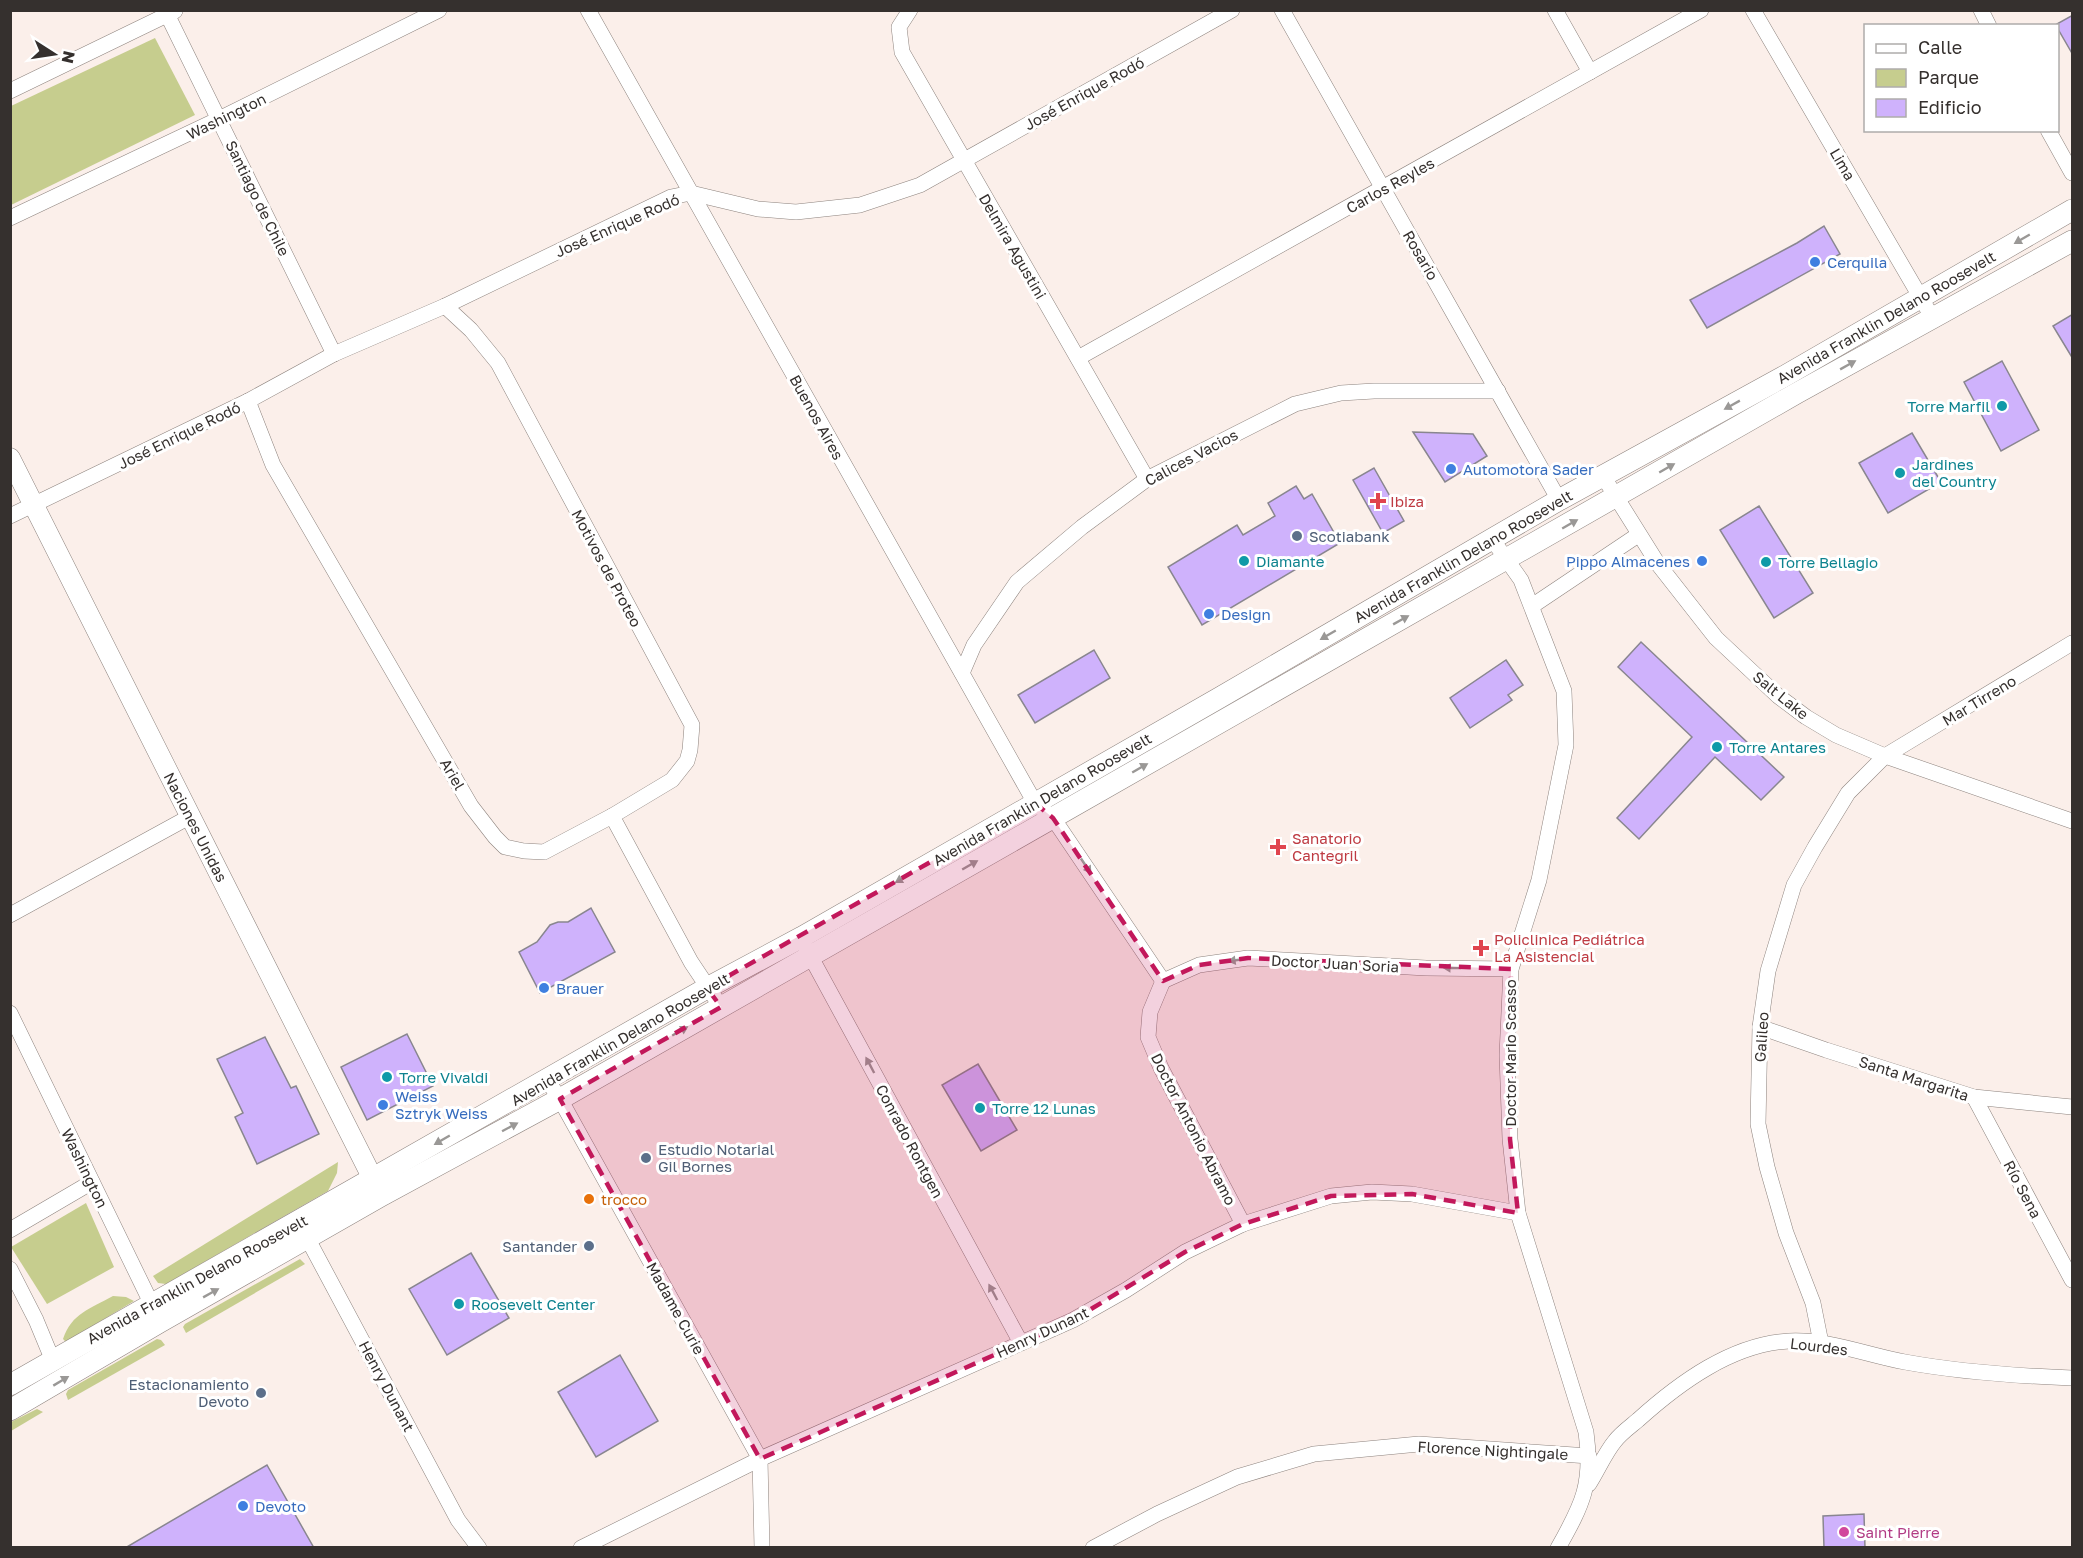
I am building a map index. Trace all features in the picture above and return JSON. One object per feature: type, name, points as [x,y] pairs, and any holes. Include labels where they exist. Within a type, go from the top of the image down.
[{"type":"main road","name":"Avenida Franklin Delano Roosevelt","points":[[377,1188],[560,1099],[721,1007],[806,947],[1035,803],[1219,699],[1559,500],[1793,371],[2073,210]]},
{"type":"main road","name":"Avenida Franklin Delano Roosevelt","points":[[10,1385],[53,1361],[156,1313],[303,1231],[377,1188],[547,1080],[707,988],[806,947],[1053,818],[1932,317],[2073,241]]},
{"type":"main road","name":"Avenida Franklin Delano Roosevelt","points":[[10,1410],[156,1313]]},
{"type":"street","name":"Washington","points":[[10,218],[219,119],[440,10]]},
{"type":"street","name":"Buenos Aires","points":[[588,10],[1035,803],[1053,818]]},
{"type":"street","name":"Delmira Agustini","points":[[910,10],[898,27],[902,52],[1147,479]]},
{"type":"street","name":"José Enrique Rodó","points":[[10,516],[248,401],[334,354],[445,306],[671,197],[691,193],[758,209],[796,212],[860,205],[920,185],[1232,10]]},
{"type":"street","name":"Rosario","points":[[1281,10],[1559,500]]},
{"type":"street","points":[[1555,10],[1590,72]]},
{"type":"street","name":"Carlos Reyles","points":[[1078,358],[1701,10]]},
{"type":"street","name":"Lima","points":[[1754,10],[1932,317]]},
{"type":"street","points":[[1981,10],[1988,24]]},
{"type":"street","name":"Santiago de Chile","points":[[169,12],[334,354]]},
{"type":"street","points":[[10,91],[169,12]]},
{"type":"street","points":[[2049,132],[2073,173]]},
{"type":"street","name":"Motivos de Proteo","points":[[445,306],[471,330],[498,363],[692,725],[687,761],[672,780],[612,816]]},
{"type":"street","name":"Calices Vacios","points":[[962,673],[974,645],[1017,582],[1082,527],[1147,479],[1294,404],[1352,392],[1498,391]]},
{"type":"street","name":"Ariel","points":[[248,401],[273,465],[471,806],[495,837],[505,848],[544,852],[612,816]]},
{"type":"street","name":"Naciones Unidas","points":[[10,458],[377,1188]]},
{"type":"street","name":"Salt Lake","points":[[1603,476],[1658,564],[1716,638],[1778,696],[1806,717],[1836,735],[1885,756],[2073,821]]},
{"type":"street","points":[[1532,606],[1638,535]]},
{"type":"street","name":"Doctor Mario Scasso","points":[[1492,539],[1521,580],[1564,691],[1566,745],[1539,880],[1511,969],[1508,1055],[1510,1138],[1518,1213],[1586,1432],[1589,1456],[1586,1489],[1573,1521],[1558,1548]]},
{"type":"street","name":"Mar Tirreno","points":[[1885,756],[2073,643]]},
{"type":"street","name":"Galileo","points":[[1821,1343],[1813,1303],[1786,1233],[1767,1167],[1758,1124],[1760,1027],[1768,971],[1794,885],[1848,794],[1885,756]]},
{"type":"street","points":[[10,915],[191,816]]},
{"type":"street","points":[[612,816],[707,988],[721,1007]]},
{"type":"street","points":[[1053,818],[1163,981]]},
{"type":"street","name":"Conrado Rontgen","points":[[806,947],[1020,1343]]},
{"type":"street","name":"Doctor Juan Soria","points":[[1163,981],[1199,965],[1248,958],[1426,968],[1511,969]]},
{"type":"street","name":"Doctor Antonio Abramo","points":[[1163,981],[1150,1012],[1148,1037],[1161,1068],[1244,1224]]},
{"type":"street","name":"Washington","points":[[10,1013],[156,1313]]},
{"type":"street","name":"Santa Margarita","points":[[1760,1027],[1974,1097],[2073,1107]]},
{"type":"street","name":"Madame Curie","points":[[547,1080],[560,1099],[760,1459],[762,1548]]},
{"type":"street","name":"Río Sena","points":[[1974,1097],[2073,1280]]},
{"type":"street","points":[[10,1230],[92,1182]]},
{"type":"street","name":"Henry Dunant","points":[[581,1548],[760,1459],[1073,1320],[1126,1290],[1185,1252],[1244,1224],[1331,1196],[1372,1192],[1412,1194],[1518,1213]]},
{"type":"street","name":"Henry Dunant","points":[[303,1231],[458,1520],[479,1548]]},
{"type":"street","points":[[10,1269],[36,1320],[53,1361]]},
{"type":"street","name":"Lourdes","points":[[1586,1489],[1615,1441],[1654,1405],[1697,1374],[1731,1356],[1763,1344],[1790,1341],[1821,1343],[1906,1362],[1996,1373],[2073,1378]]},
{"type":"street","name":"Florence Nightingale","points":[[1094,1548],[1157,1514],[1237,1477],[1314,1454],[1419,1444],[1589,1456]]},
{"type":"highlighted area","points":[[1035,803],[1053,818],[1163,981],[1199,965],[1248,958],[1511,969],[1510,1139],[1518,1213],[1412,1194],[1331,1196],[1243,1224],[1185,1252],[1073,1320],[760,1459],[560,1099],[721,1007],[707,988]]},
{"type":"green space","points":[[155,38],[195,115],[11,205],[11,106]]},
{"type":"green space","points":[[338,1162],[337,1173],[328,1191],[166,1284],[158,1283],[153,1276]]},
{"type":"green space","points":[[86,1203],[114,1267],[47,1304],[11,1247]]},
{"type":"green space","points":[[300,1259],[305,1264],[186,1333],[183,1327],[185,1324]]},
{"type":"green space","points":[[113,1296],[126,1297],[134,1301],[66,1342],[63,1339],[71,1323],[77,1317]]},
{"type":"green space","points":[[157,1339],[165,1345],[68,1400],[66,1394],[68,1390]]},
{"type":"green space","points":[[37,1409],[43,1412],[11,1431],[11,1422]]},
{"type":"building","points":[[2073,15],[2073,55],[2059,31],[2059,24],[2057,24]]},
{"type":"building","points":[[1824,226],[1840,254],[1707,328],[1690,300],[1797,243]]},
{"type":"building","points":[[2073,314],[2073,359],[2053,326]]},
{"type":"building","name":"Torre Marfil","points":[[2002,361],[2039,430],[2001,451],[1964,382]]},
{"type":"building","name":"Automotora Sader","points":[[1413,432],[1473,434],[1487,456],[1445,482]]},
{"type":"building","name":"Jardines del Country","points":[[1912,433],[1941,482],[1888,513],[1859,463]]},
{"type":"building","name":"Ibiza","points":[[1374,468],[1404,521],[1383,533],[1353,480]]},
{"type":"building","points":[[1296,486],[1304,499],[1312,494],[1340,543],[1202,625],[1168,567],[1237,525],[1243,535],[1275,516],[1268,503]]},
{"type":"building","name":"Torre Bellagio","points":[[1759,506],[1813,593],[1774,618],[1720,530]]},
{"type":"building","name":"Torre Antares","points":[[1641,642],[1784,777],[1761,800],[1715,757],[1639,839],[1617,818],[1692,737],[1618,667]]},
{"type":"building","points":[[1094,650],[1110,678],[1035,723],[1018,695]]},
{"type":"building","points":[[1506,660],[1523,685],[1508,695],[1512,700],[1470,728],[1450,698]]},
{"type":"building","points":[[591,908],[615,952],[540,993],[519,952],[537,942],[550,925],[568,922]]},
{"type":"building","name":"Torre Vivaldi","points":[[407,1034],[433,1086],[367,1120],[341,1067]]},
{"type":"building","points":[[265,1037],[291,1088],[296,1086],[319,1134],[257,1164],[235,1117],[243,1113],[217,1059]]},
{"type":"building","name":"Torre 12 Lunas","points":[[978,1064],[1017,1130],[981,1151],[942,1085]]},
{"type":"building","name":"Roosevelt Center","points":[[471,1253],[509,1318],[447,1355],[409,1289]]},
{"type":"building","points":[[620,1355],[658,1421],[596,1457],[558,1392]]},
{"type":"building","name":"Devoto","points":[[267,1465],[314,1548],[125,1548]]},
{"type":"building","name":"Saint Pierre","points":[[1864,1514],[1865,1548],[1824,1548],[1823,1516]]},
{"type":"place","name":"Cerquila","points":[[1815,262]]},
{"type":"place","name":"Torre Marfil","points":[[2002,406]]},
{"type":"place","name":"Automotora Sader","points":[[1451,469]]},
{"type":"place","name":"Jardines del Country","points":[[1900,473]]},
{"type":"place","name":"Ibiza","points":[[1378,501]]},
{"type":"place","name":"Scotiabank","points":[[1297,536]]},
{"type":"place","name":"Diamante","points":[[1244,561]]},
{"type":"place","name":"Pippo Almacenes","points":[[1702,561]]},
{"type":"place","name":"Torre Bellagio","points":[[1766,562]]},
{"type":"place","name":"Design","points":[[1209,614]]},
{"type":"place","name":"Torre Antares","points":[[1717,747]]},
{"type":"place","name":"Sanatorio Cantegril","points":[[1278,847]]},
{"type":"place","name":"Policlinica Pediátrica La Asistencial","points":[[1481,948]]},
{"type":"place","name":"Brauer","points":[[544,988]]},
{"type":"place","name":"Torre Vivaldi","points":[[387,1077]]},
{"type":"place","name":"Weiss Sztryk Weiss","points":[[383,1105]]},
{"type":"place","name":"Torre 12 Lunas","points":[[980,1108]]},
{"type":"place","name":"Estudio Notarial Gil Bornes","points":[[646,1158]]},
{"type":"place","name":"trocco","points":[[589,1199]]},
{"type":"place","name":"Santander","points":[[589,1246]]},
{"type":"place","name":"Roosevelt Center","points":[[459,1304]]},
{"type":"place","name":"Estacionamiento Devoto","points":[[261,1393]]},
{"type":"place","name":"Devoto","points":[[243,1506]]},
{"type":"place","name":"Saint Pierre","points":[[1844,1532]]}]
